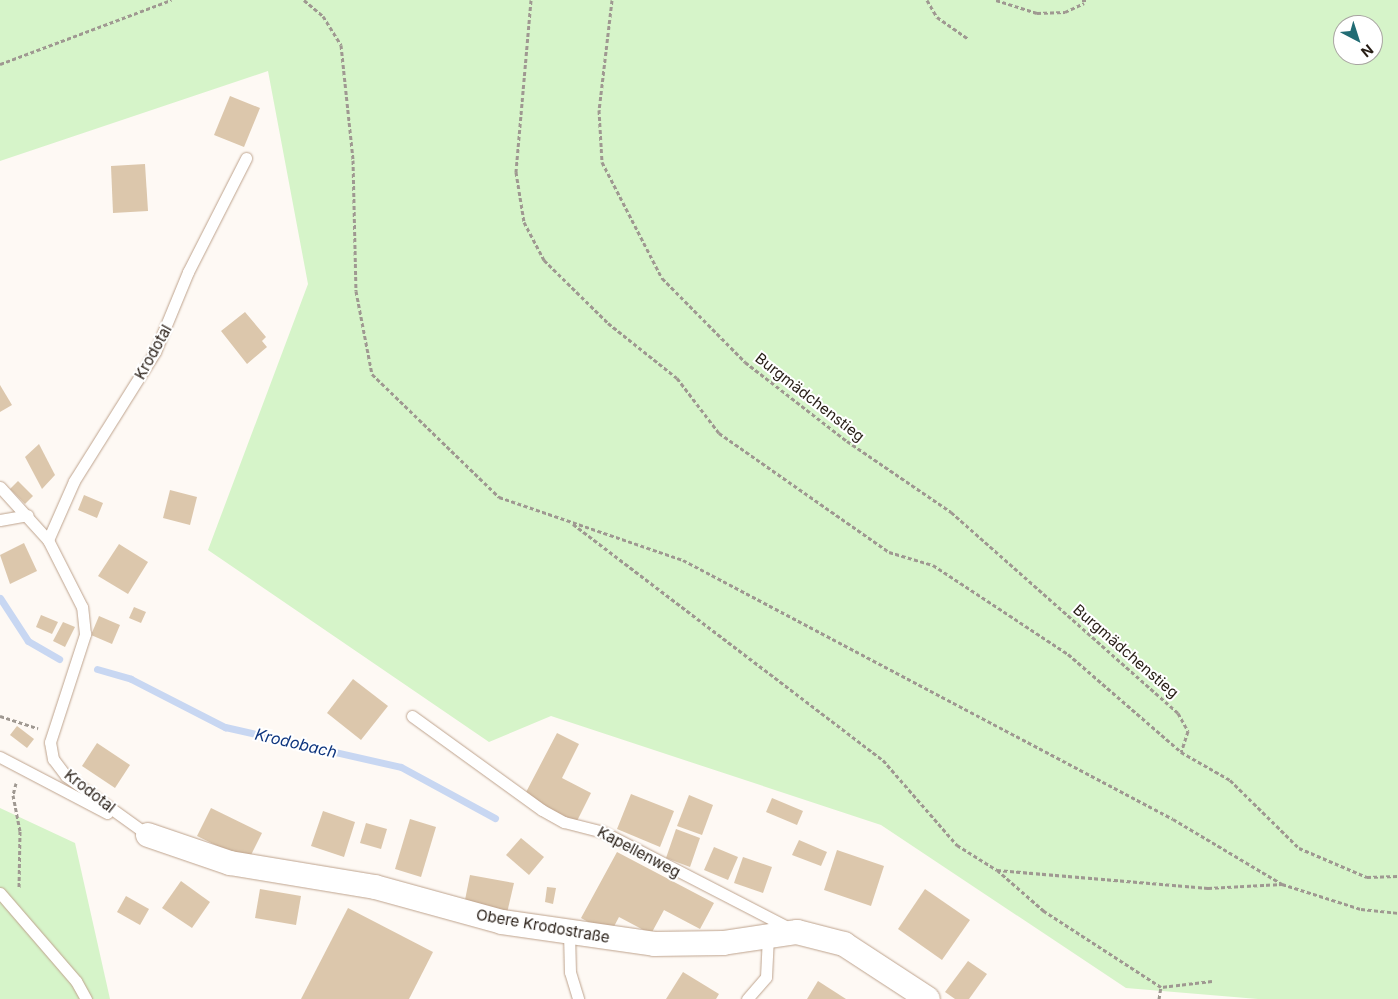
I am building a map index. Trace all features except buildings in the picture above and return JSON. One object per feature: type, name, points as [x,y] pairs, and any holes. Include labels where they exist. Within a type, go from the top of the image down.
[{"type":"street","name":"Obere Krodostraße","points":[[148,835],[230,863],[375,887],[502,922],[654,944],[723,943],[797,932],[844,944],[928,999]]},
{"type":"lane","name":"Krodotal","points":[[48,540],[74,481],[155,352],[188,272],[246,158]]},
{"type":"lane","name":"Krodotal","points":[[0,487],[28,515],[48,540],[82,606],[85,634],[53,733],[53,759],[66,776],[148,835]]},
{"type":"lane","points":[[0,520],[28,515]]},
{"type":"lane","name":"Kapellenweg","points":[[412,716],[542,810],[564,822],[603,832],[797,932]]},
{"type":"lane","points":[[0,757],[22,766],[148,835]]},
{"type":"lane","points":[[0,893],[86,999]]},
{"type":"lane","points":[[569,932],[570,972],[578,999]]},
{"type":"lane","points":[[747,999],[766,977],[768,936]]},
{"type":"path","points":[[0,64],[172,0]]},
{"type":"path","points":[[304,0],[323,16],[341,45],[353,160],[356,291],[372,374],[498,497],[692,565],[1156,810],[1282,884],[1361,909],[1398,913]]},
{"type":"path","points":[[531,0],[516,172],[524,222],[544,260],[608,323],[677,378],[719,433],[889,552],[933,565],[1068,654],[1181,752],[1230,780],[1298,848],[1314,857],[1367,877],[1398,876]]},
{"type":"path","name":"Burgmädchenstieg","points":[[612,0],[599,110],[602,162],[662,278],[745,362],[847,441],[951,512],[1178,713],[1188,731],[1181,752]]},
{"type":"path","points":[[927,0],[937,17],[968,39]]},
{"type":"path","points":[[996,0],[1037,13],[1065,12],[1084,1]]},
{"type":"path","points":[[569,521],[883,760],[957,845],[997,870],[1044,910],[1161,988],[1212,980]]},
{"type":"path","points":[[0,716],[53,733]]},
{"type":"path","points":[[22,766],[13,795],[20,831],[17,864],[24,921]]},
{"type":"path","points":[[997,870],[1189,887],[1282,884]]},
{"type":"path","points":[[1159,999],[1161,988]]},
{"type":"green space","points":[[0,0],[1398,0],[1398,999],[1258,999],[1126,988],[881,825],[551,716],[489,742],[208,550],[308,284],[268,71],[0,161]]},
{"type":"green space","points":[[0,808],[75,843],[110,999],[0,999]]},
{"type":"waterway","name":"Krodobach","points":[[0,598],[28,641],[59,659]]},
{"type":"waterway","name":"Krodobach","points":[[97,669],[131,679],[225,727],[401,767],[495,818]]}]
